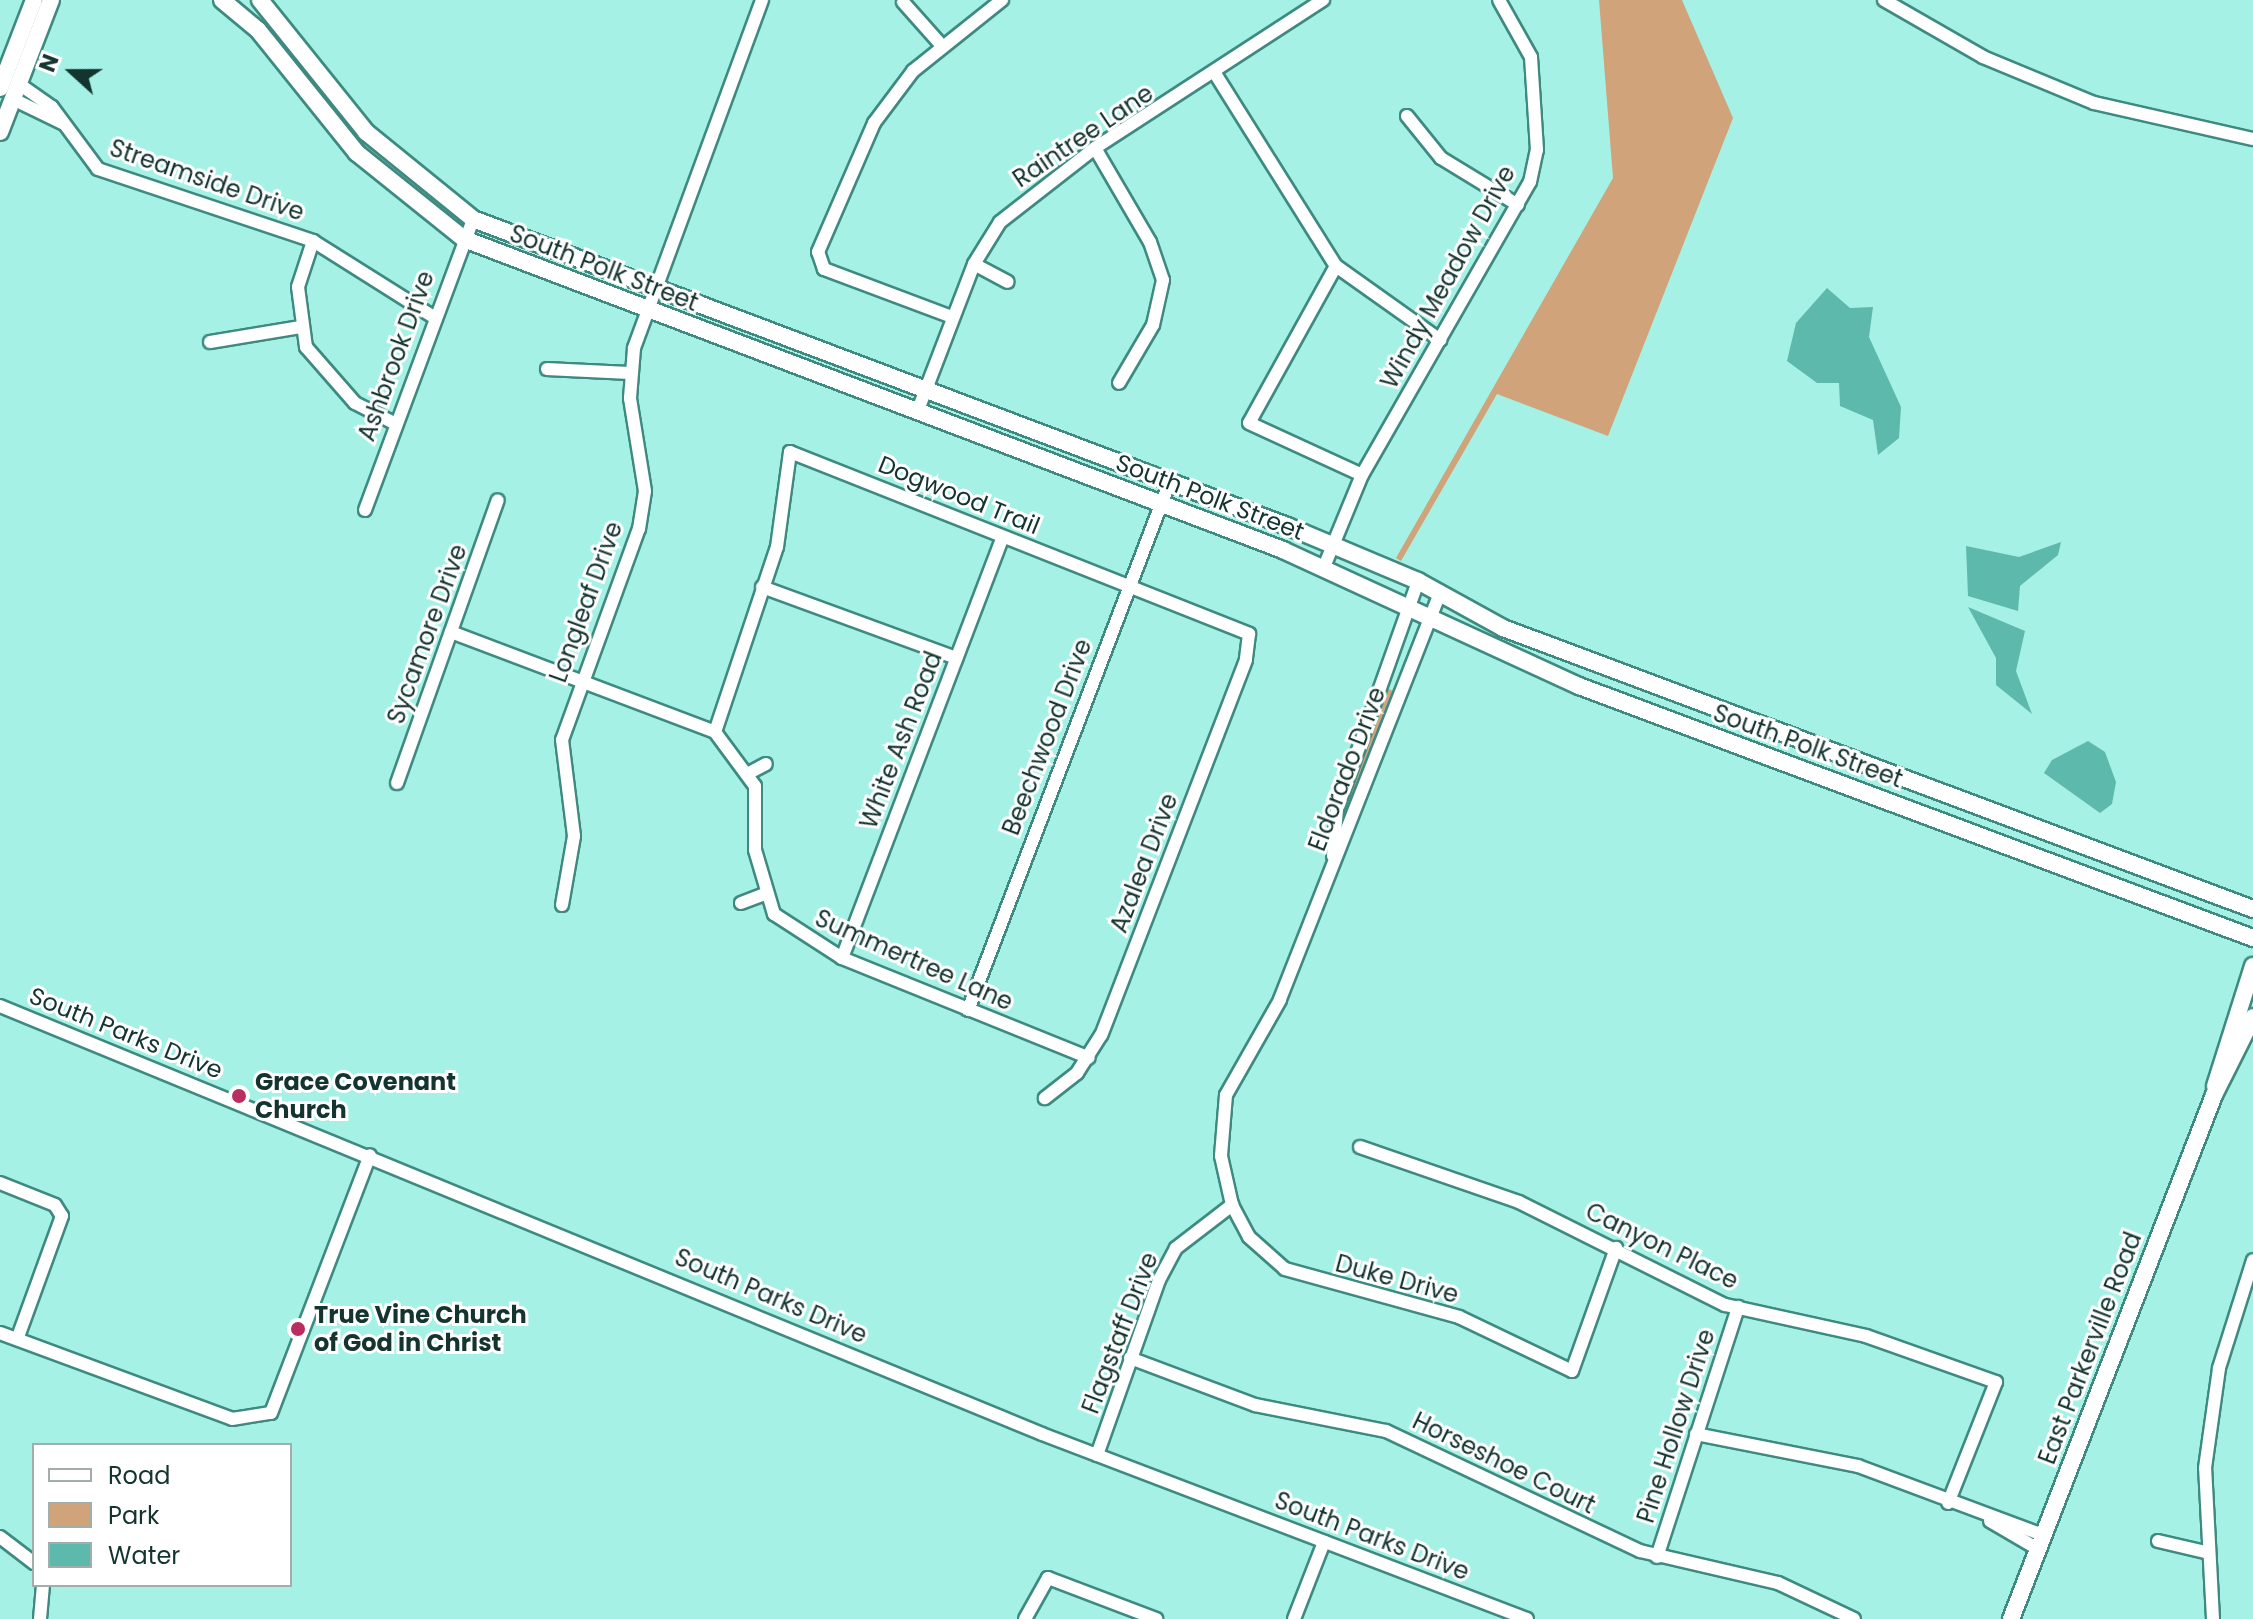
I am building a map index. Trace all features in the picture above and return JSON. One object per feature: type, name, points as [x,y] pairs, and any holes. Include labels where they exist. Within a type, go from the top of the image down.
[{"type":"main road","points":[[0,132],[34,0]]},
{"type":"main road","points":[[10,90],[51,0]]},
{"type":"main road","name":"South Polk Street","points":[[222,0],[258,30],[357,153],[464,239],[1324,567],[1579,686],[2253,938]]},
{"type":"main road","name":"South Polk Street","points":[[260,0],[366,132],[473,219],[650,290],[925,389],[1334,546],[1418,581],[1503,628],[2253,909]]},
{"type":"main road","name":"East Parkerville Road","points":[[2214,1095],[2219,1056],[2253,966]]},
{"type":"main road","name":"East Parkerville Road","points":[[2011,1619],[2214,1095],[2253,1017]]},
{"type":"street","name":"Longleaf Drive","points":[[562,905],[574,836],[562,740],[579,681],[639,529],[645,465],[629,373],[650,290],[762,0]]},
{"type":"street","points":[[952,317],[824,269],[818,252],[874,123],[942,46],[1002,0]]},
{"type":"street","name":"Raintree Lane","points":[[918,410],[974,264],[1000,222],[1095,148],[1216,75],[1323,0]]},
{"type":"street","name":"Windy Meadow Drive","points":[[1324,567],[1362,475],[1518,205],[1537,150],[1535,91],[1526,41],[1499,0]]},
{"type":"street","points":[[1884,0],[1983,57],[2094,103],[2253,139]]},
{"type":"street","points":[[903,2],[942,46]]},
{"type":"street","points":[[1216,75],[1336,266],[1440,340]]},
{"type":"street","name":"Streamside Drive","points":[[10,90],[62,123],[98,169],[313,241],[432,316]]},
{"type":"street","points":[[1407,116],[1441,158],[1518,205]]},
{"type":"street","points":[[1095,148],[1150,242],[1163,280],[1153,325],[1119,383]]},
{"type":"street","name":"Ashbrook Drive","points":[[365,510],[432,316],[473,219]]},
{"type":"street","points":[[313,241],[298,287],[301,327],[327,378],[394,423]]},
{"type":"street","points":[[974,264],[1008,282]]},
{"type":"street","points":[[1336,266],[1249,423],[1362,475]]},
{"type":"street","points":[[210,342],[301,327]]},
{"type":"street","points":[[547,369],[629,373]]},
{"type":"street","name":"Dogwood Trail","points":[[762,587],[777,547],[790,452],[1239,630]]},
{"type":"street","name":"Beechwood Drive","points":[[968,1010],[1170,481]]},
{"type":"street","name":"Sycamore Drive","points":[[397,783],[498,500]]},
{"type":"street","name":"White Ash Road","points":[[842,958],[1002,538]]},
{"type":"street","name":"Eldorado Drive","points":[[1331,870],[1337,809],[1418,581]]},
{"type":"street","points":[[715,732],[762,587],[956,658]]},
{"type":"street","name":"Eldorado Drive","points":[[1232,1205],[1221,1156],[1226,1095],[1280,1000],[1440,593]]},
{"type":"street","name":"Azalea Drive","points":[[1045,1098],[1089,1058],[1246,660],[1249,634],[1239,630]]},
{"type":"street","points":[[451,632],[715,732],[749,773],[766,764]]},
{"type":"street","name":"Eldorado Drive","points":[[1383,676],[1404,684]]},
{"type":"street","name":"Summertree Lane","points":[[749,773],[764,894],[774,914],[806,941],[1089,1058]]},
{"type":"street","points":[[741,903],[764,894]]},
{"type":"street","name":"South Parks Drive","points":[[0,1006],[1097,1455],[1527,1619]]},
{"type":"street","name":"Canyon Place","points":[[1360,1147],[1519,1202],[1738,1307],[1866,1336],[1996,1382],[1948,1503]]},
{"type":"street","points":[[0,1333],[18,1337],[232,1419],[271,1413],[370,1155]]},
{"type":"street","points":[[0,1183],[55,1205],[62,1216],[18,1337]]},
{"type":"street","name":"Flagstaff Drive","points":[[1097,1455],[1130,1358],[1176,1248],[1232,1205]]},
{"type":"street","name":"Duke Drive","points":[[1232,1205],[1249,1237],[1285,1269],[1459,1317],[1572,1371],[1616,1248]]},
{"type":"street","points":[[2213,1619],[2205,1552],[2205,1468],[2219,1368],[2253,1260]]},
{"type":"street","name":"Pine Hollow Drive","points":[[1657,1557],[1738,1307]]},
{"type":"street","name":"Horseshoe Court","points":[[1130,1358],[1255,1405],[1386,1431],[1657,1557],[1778,1583],[1854,1619]]},
{"type":"street","points":[[1696,1434],[1858,1466],[2041,1542]]},
{"type":"street","points":[[0,1537],[17,1543],[32,1561]]},
{"type":"street","points":[[2158,1541],[2205,1552]]},
{"type":"street","points":[[1294,1619],[1324,1542]]},
{"type":"street","points":[[1025,1619],[1042,1581],[1054,1579],[1156,1619]]},
{"type":"street","points":[[40,1619],[43,1587]]},
{"type":"green space","points":[[1599,0],[1682,0],[1733,118],[1608,436],[1497,394],[1401,561],[1396,558],[1613,178]]},
{"type":"green space","points":[[1385,688],[1397,692],[1348,815],[1352,778]]},
{"type":"water","points":[[1827,288],[1850,308],[1873,307],[1869,337],[1901,407],[1899,438],[1878,455],[1873,420],[1840,406],[1839,383],[1817,383],[1787,361],[1796,323]]},
{"type":"water","points":[[2061,542],[2058,555],[2020,586],[2018,611],[1968,596],[1966,546],[2019,557]]},
{"type":"water","points":[[1968,607],[2025,631],[2016,671],[2032,714],[1996,685],[1996,658]]},
{"type":"water","points":[[2088,741],[2105,752],[2116,782],[2112,804],[2100,813],[2044,773],[2052,760]]},
{"type":"place","name":"Grace Covenant Church","points":[[239,1096]]},
{"type":"place","name":"True Vine Church of God in Christ","points":[[298,1329]]}]
